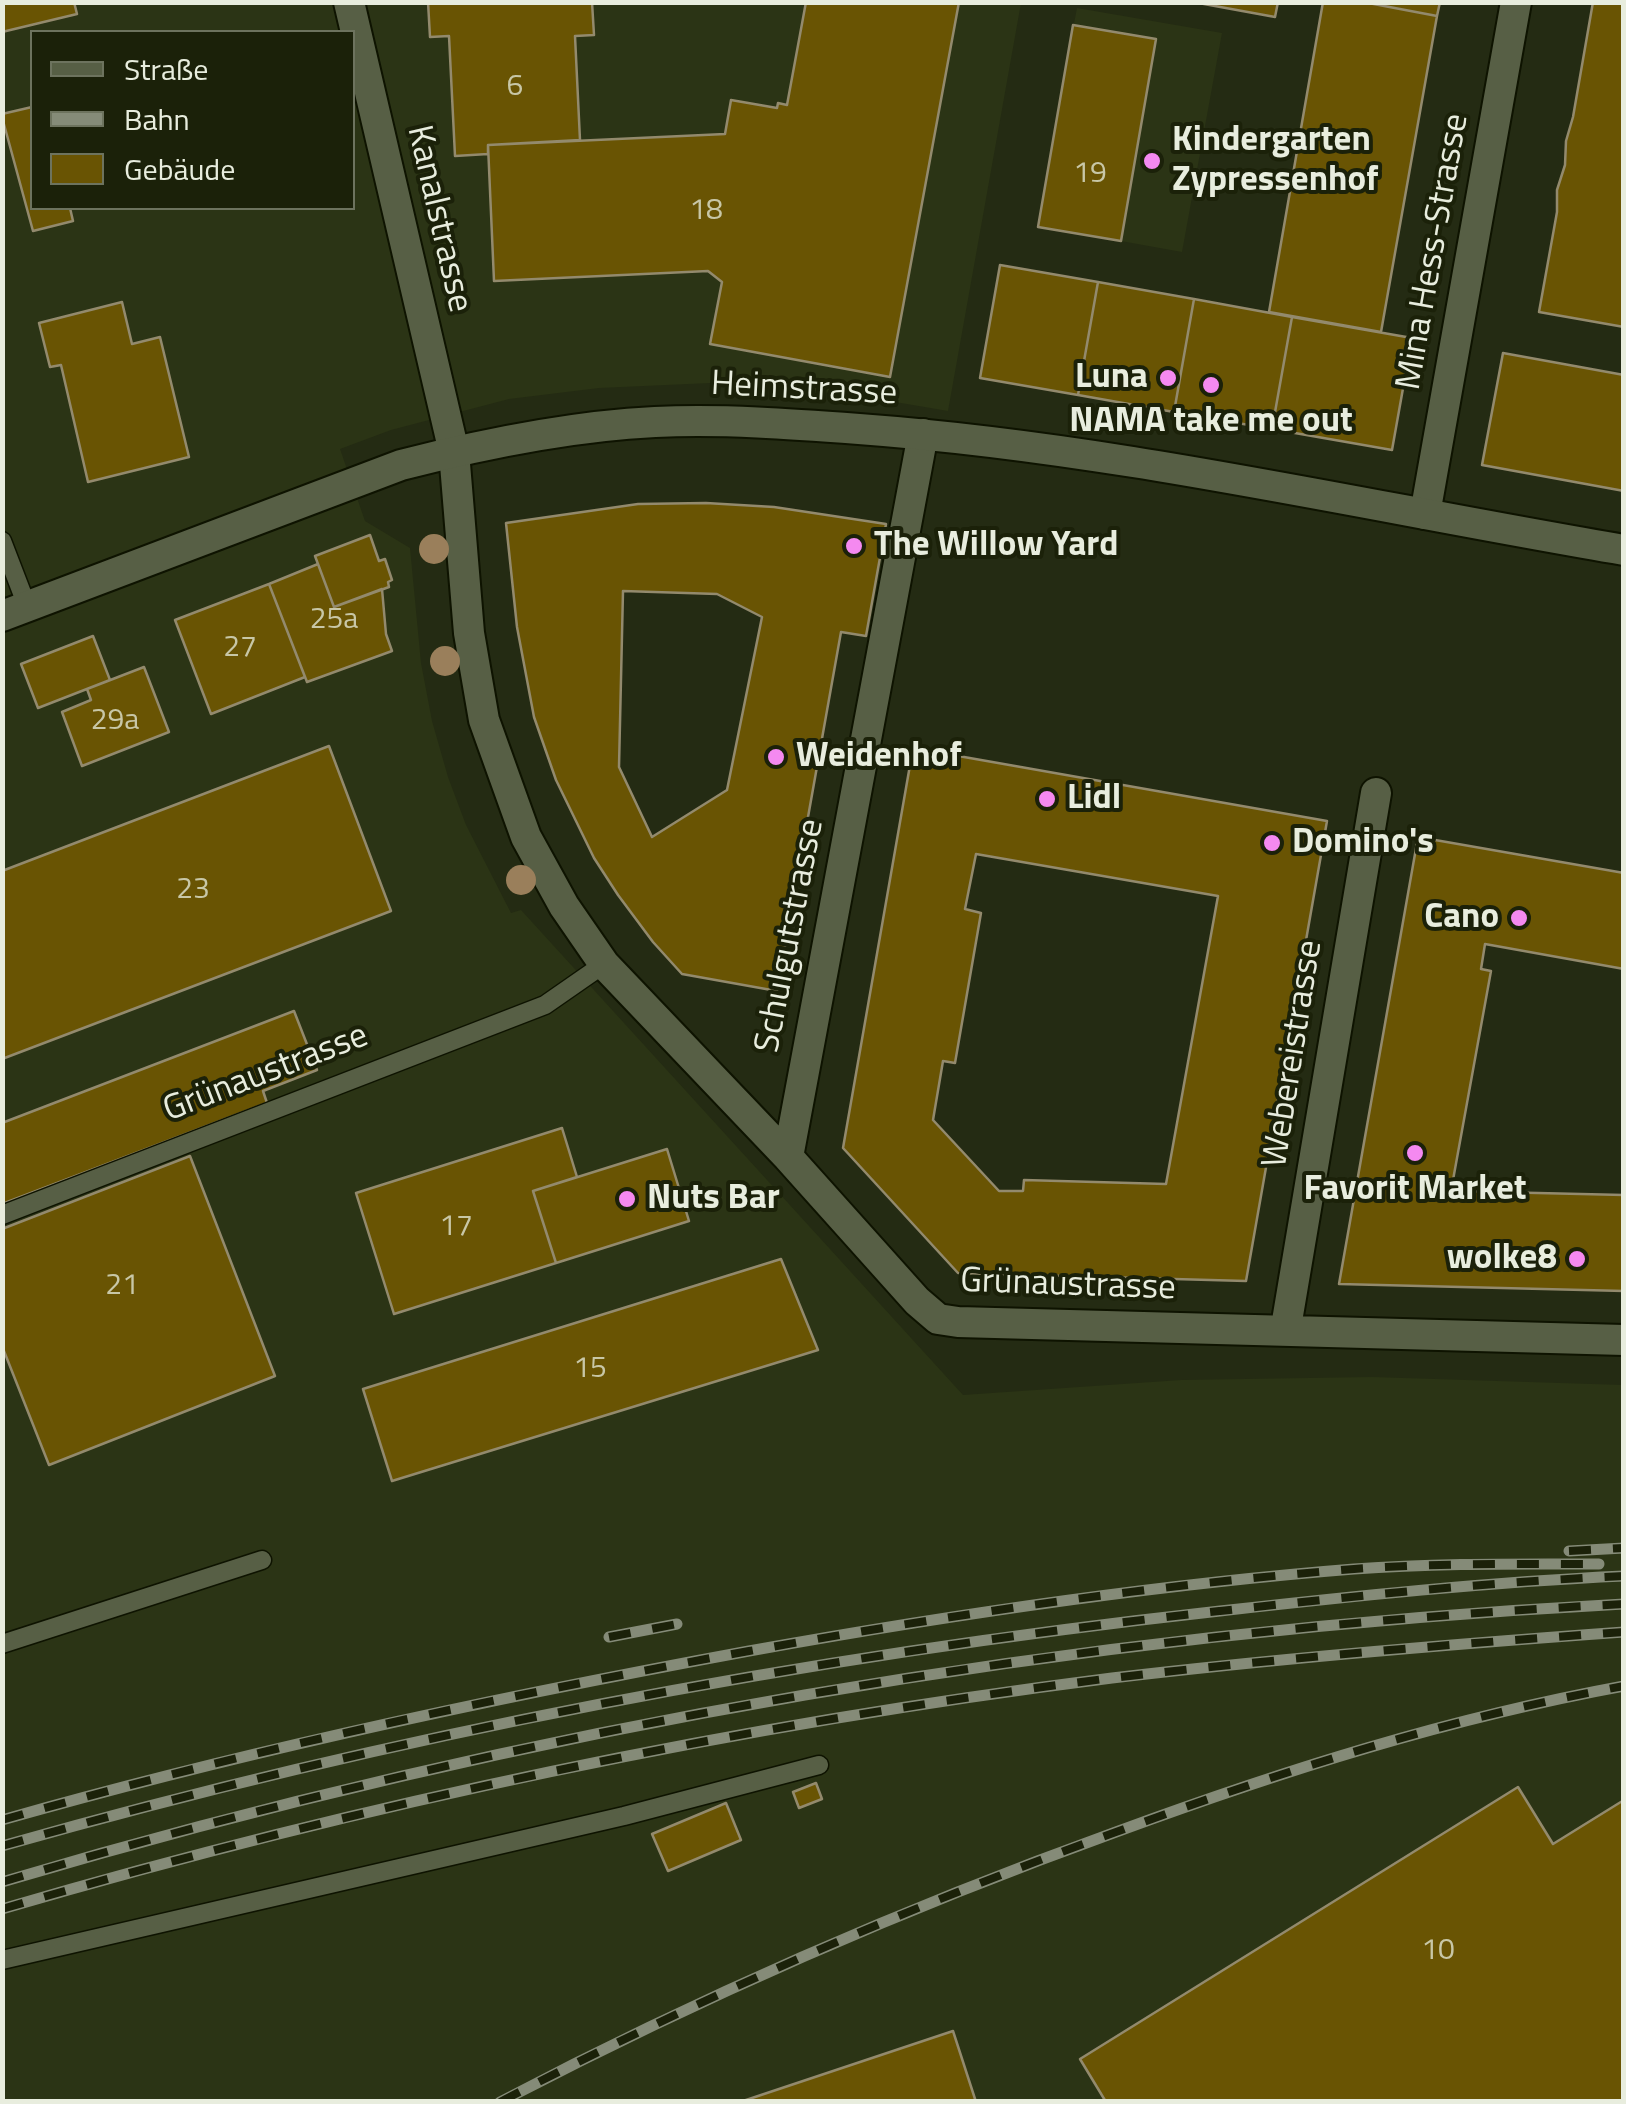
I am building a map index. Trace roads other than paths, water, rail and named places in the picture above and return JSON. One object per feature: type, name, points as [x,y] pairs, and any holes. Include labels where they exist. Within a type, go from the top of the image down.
[{"type":"street","name":"Kanalstrasse","points":[[349,2],[454,452]]},
{"type":"street","name":"Mina Hess-Strasse","points":[[1425,514],[1516,2]]},
{"type":"street","name":"Heimstrasse","points":[[15,611],[333,488],[454,452],[653,422],[772,423],[1018,444],[1624,550]]},
{"type":"street","name":"Schulgutstrasse","points":[[788,1157],[923,434]]},
{"type":"street","name":"Grünaustrasse","points":[[454,452],[469,633],[484,720],[526,836],[564,906],[604,964],[938,1320],[1180,1328],[1286,1327],[1624,1340]]},
{"type":"street","name":"Webereistrasse","points":[[1286,1327],[1376,793]]},
{"type":"lane","points":[[2,541],[15,611]]},
{"type":"lane","name":"Grünaustrasse","points":[[2,1215],[546,1005],[604,964]]},
{"type":"lane","points":[[2,1644],[262,1560]]},
{"type":"lane","points":[[2,1960],[586,1825],[819,1766]]},
{"type":"railway","points":[[1569,1551],[1624,1548]]},
{"type":"railway","points":[[2,1820],[374,1726],[899,1625],[1126,1592],[1354,1569],[1599,1564]]},
{"type":"railway","points":[[2,1846],[302,1768],[606,1703],[759,1675],[1066,1629],[1220,1611],[1422,1590],[1624,1576]]},
{"type":"railway","points":[[2,1882],[200,1826],[400,1777],[602,1733],[805,1695],[1009,1663],[1214,1637],[1624,1604]]},
{"type":"railway","points":[[609,1637],[677,1624]]},
{"type":"railway","points":[[2,1909],[414,1802],[552,1771],[832,1719],[1112,1678],[1624,1632]]},
{"type":"railway","points":[[500,2102],[727,1991],[881,1923],[1037,1861],[1367,1748],[1494,1714],[1624,1686]]},
{"type":"place","name":"Kindergarten Zypressenhof","points":[[1152,161]]},
{"type":"place","name":"Luna","points":[[1168,378]]},
{"type":"place","name":"NAMA take me out","points":[[1211,385]]},
{"type":"place","name":"The Willow Yard","points":[[854,546]]},
{"type":"place","name":"Weidenhof","points":[[776,757]]},
{"type":"place","name":"Lidl","points":[[1047,799]]},
{"type":"place","name":"Domino's","points":[[1272,843]]},
{"type":"place","name":"Cano","points":[[1519,918]]},
{"type":"place","name":"Favorit Market","points":[[1415,1153]]},
{"type":"place","name":"Nuts Bar","points":[[627,1199]]},
{"type":"place","name":"wolke8","points":[[1577,1259]]}]
